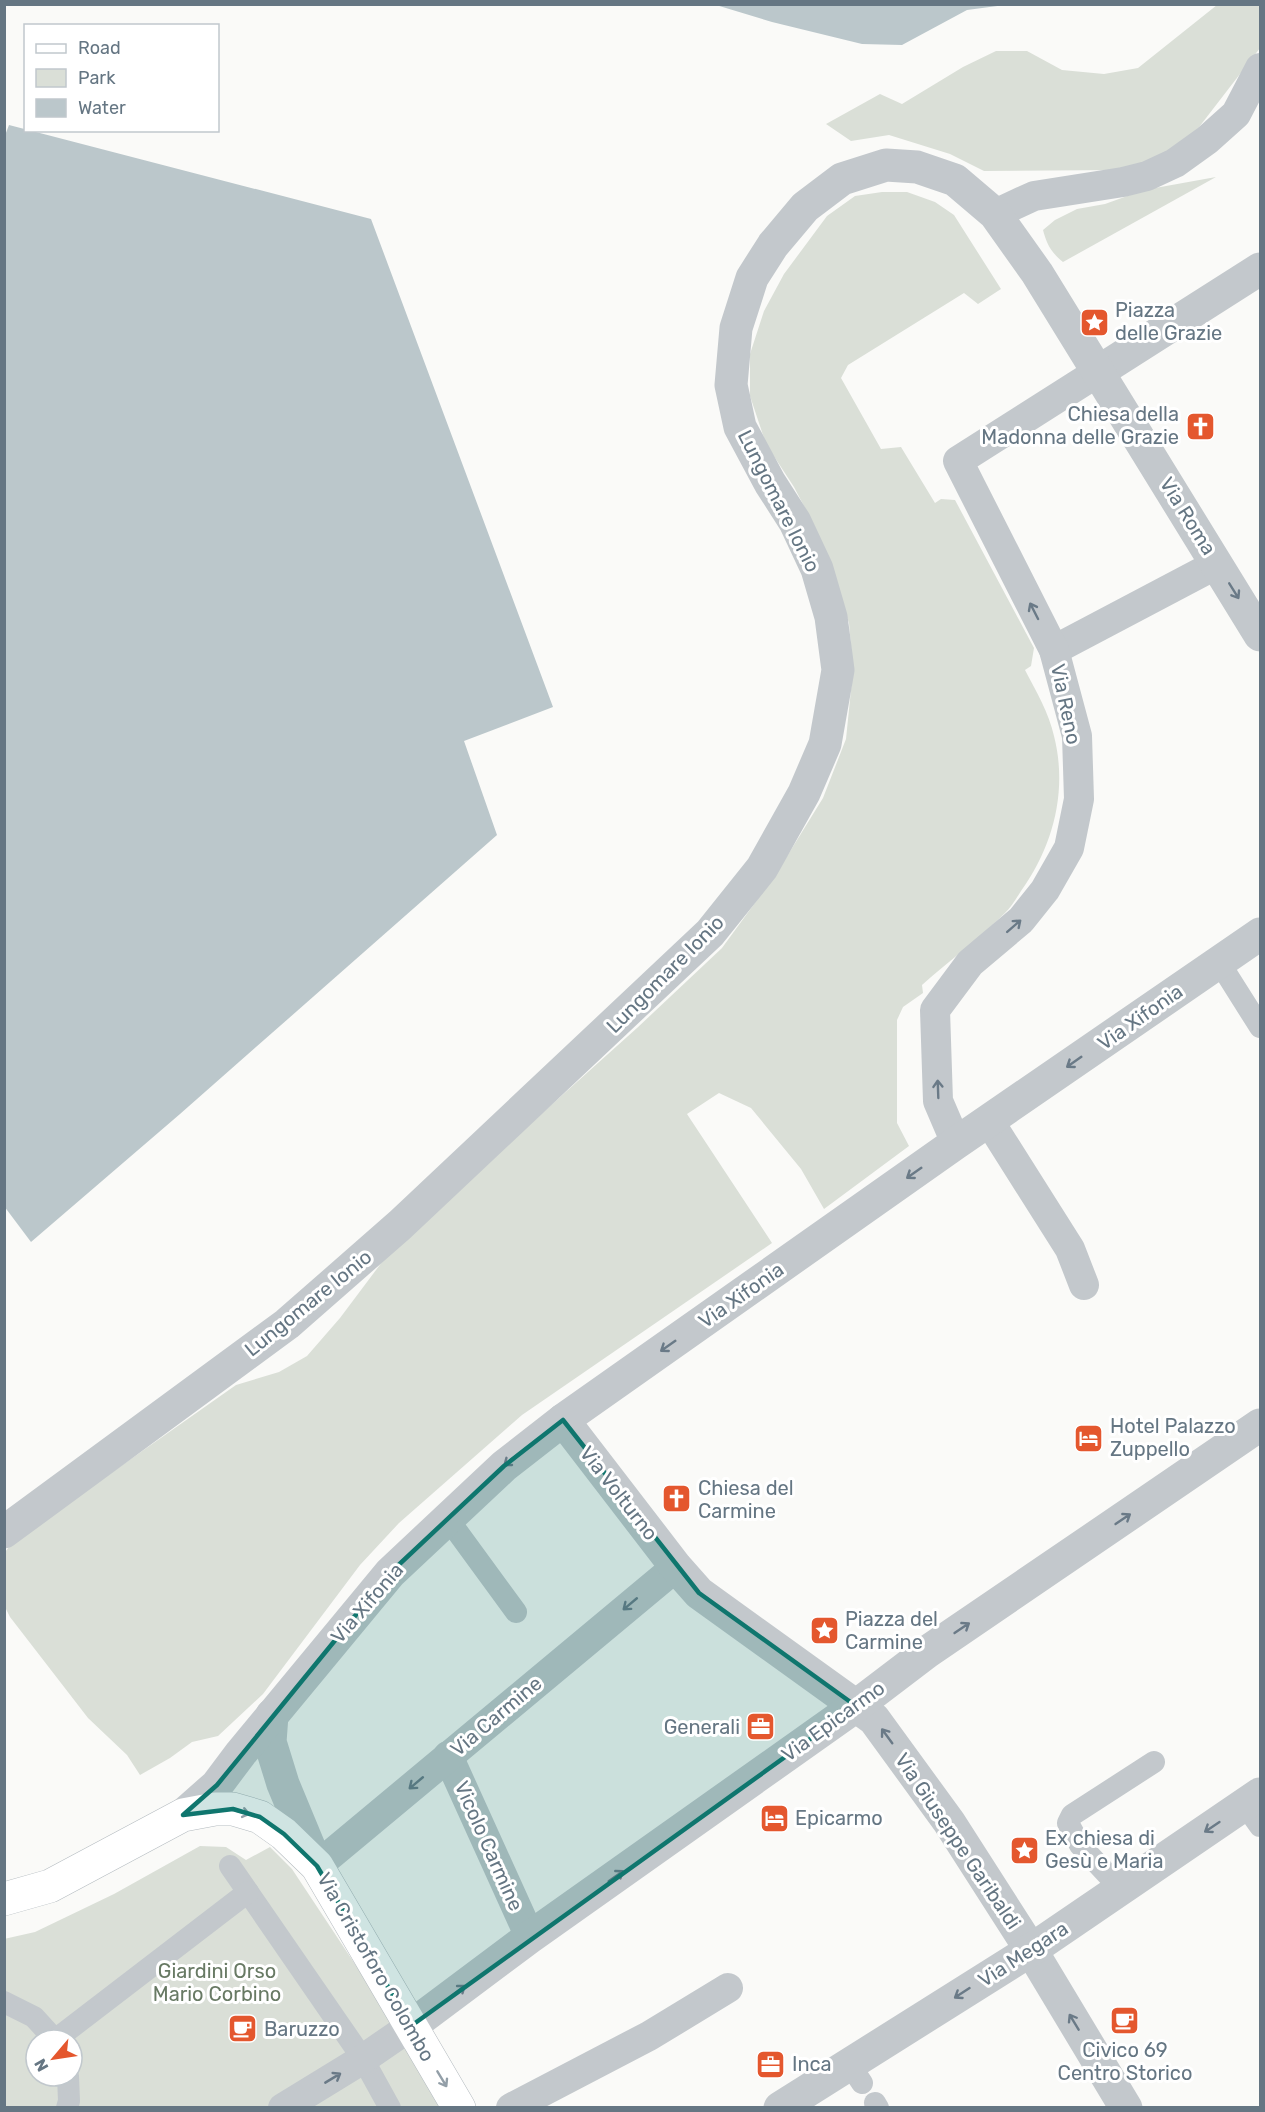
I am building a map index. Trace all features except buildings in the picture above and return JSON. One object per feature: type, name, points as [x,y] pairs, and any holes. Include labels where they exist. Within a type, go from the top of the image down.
[{"type":"main road","name":"Via Cristoforo Colombo","points":[[4,1899],[50,1886],[183,1815],[215,1809],[233,1809],[260,1817],[284,1834],[317,1866],[459,2108]]},
{"type":"street","points":[[995,214],[1034,196],[1123,182],[1147,176],[1176,163],[1207,141],[1236,114],[1260,68]]},
{"type":"street","name":"Lungomare Ionio","points":[[4,1532],[287,1324],[400,1225],[710,933],[762,868],[804,793],[825,744],[838,670],[831,617],[817,569],[795,522],[770,483],[740,427],[731,385],[736,328],[752,278],[773,245],[805,207],[842,179],[886,165],[917,167],[955,180],[995,214],[1037,273]]},
{"type":"street","points":[[1106,385],[1260,269]]},
{"type":"street","name":"Via Roma","points":[[1037,273],[1260,635]]},
{"type":"street","name":"Via Reno","points":[[956,1143],[938,1101],[935,1010],[970,963],[1021,920],[1045,890],[1069,848],[1079,798],[1077,736],[1054,650],[958,461],[1106,385]]},
{"type":"street","points":[[1054,650],[1217,564]]},
{"type":"street","name":"Via Xifonia","points":[[183,1815],[217,1785],[390,1573],[504,1466],[563,1420],[956,1143],[1260,934]]},
{"type":"street","points":[[1219,962],[1260,1027]]},
{"type":"street","points":[[989,1121],[1070,1249],[1084,1286]]},
{"type":"street","name":"Via Volturno","points":[[563,1420],[676,1567],[699,1593],[856,1706]]},
{"type":"street","name":"Via Epicarmo","points":[[411,2026],[531,1937],[856,1706],[927,1652],[1260,1425]]},
{"type":"street","points":[[448,1519],[516,1612]]},
{"type":"street","name":"Via Carmine","points":[[317,1866],[676,1567]]},
{"type":"street","name":"Via Giuseppe Garibaldi","points":[[856,1706],[874,1719],[949,1822],[1031,1950],[1126,2108]]},
{"type":"street","points":[[272,1715],[270,1742],[283,1784],[317,1866]]},
{"type":"street","name":"Vicolo Carmine","points":[[448,1756],[531,1937]]},
{"type":"street","points":[[1120,1889],[1080,1845],[1068,1823],[1072,1815],[1154,1762]]},
{"type":"street","name":"Via Megara","points":[[788,2105],[856,2074],[1120,1889],[1255,1808]]},
{"type":"street","points":[[230,1866],[363,2060],[390,2108]]},
{"type":"street","points":[[71,2028],[248,1893]]},
{"type":"street","points":[[511,2108],[649,2036],[728,1988]]},
{"type":"street","points":[[4,2002],[34,2017],[44,2028]]},
{"type":"street","points":[[283,2108],[363,2060],[411,2026]]},
{"type":"street","points":[[67,2108],[68,2088]]},
{"type":"highlighted area","points":[[563,1420],[699,1593],[856,1706],[411,2026],[317,1866],[284,1834],[260,1817],[233,1809],[183,1815],[217,1785],[390,1573],[504,1466]]},
{"type":"green space","points":[[1217,5],[1260,5],[1260,48],[1186,144],[1153,162],[1117,170],[984,171],[950,154],[889,135],[851,141],[826,124],[880,94],[902,104],[963,67],[996,51],[1027,51],[1062,70],[1104,74],[1138,68]]},
{"type":"green space","points":[[1216,177],[1063,262],[1052,251],[1046,240],[1043,230],[1055,220],[1077,209],[1105,204],[1144,190]]},
{"type":"green space","points":[[882,192],[907,192],[935,202],[954,215],[1001,289],[978,304],[964,293],[848,365],[841,378],[881,449],[901,447],[935,503],[941,499],[955,500],[1034,648],[1031,666],[1025,670],[1052,727],[1059,777],[1055,817],[1049,837],[1042,856],[1015,900],[995,923],[922,985],[923,993],[903,1007],[897,1020],[897,1123],[909,1146],[824,1209],[801,1169],[751,1108],[719,1093],[687,1114],[772,1243],[522,1415],[399,1523],[360,1565],[263,1694],[218,1736],[192,1742],[140,1775],[127,1755],[88,1718],[10,1617],[5,1607],[5,1552],[13,1542],[236,1385],[279,1372],[307,1356],[340,1318],[394,1246],[637,1028],[722,948],[776,874],[823,798],[846,739],[853,670],[849,623],[814,525],[794,487],[766,444],[750,396],[750,354],[764,311],[784,274],[827,216],[855,196]]},
{"type":"green space","name":"Giardini Orso Mario Corbino","points":[[200,1846],[226,1847],[246,1860],[270,1847],[292,1869],[390,2017],[446,2107],[5,2107],[4,1939],[35,1932],[114,1894]]},
{"type":"water","points":[[716,5],[1005,5],[967,10],[902,45],[862,44],[772,22]]},
{"type":"water","points":[[9,125],[24,129],[24,132],[36,132],[371,219],[553,707],[464,741],[497,835],[31,1242],[4,1206],[4,138]]},
{"type":"place","name":"Piazza delle Grazie","points":[[1094,322]]},
{"type":"place","name":"Chiesa della Madonna delle Grazie","points":[[1200,426]]},
{"type":"place","name":"Hotel Palazzo Zuppello","points":[[1089,1438]]},
{"type":"place","name":"Chiesa del Carmine","points":[[677,1499]]},
{"type":"place","name":"Piazza del Carmine","points":[[824,1631]]},
{"type":"place","name":"Generali","points":[[761,1727]]},
{"type":"place","name":"Epicarmo","points":[[774,1818]]},
{"type":"place","name":"Ex chiesa di Gesù e Maria","points":[[1024,1850]]},
{"type":"place","name":"Civico 69 Centro Storico","points":[[1125,2020]]},
{"type":"place","name":"Baruzzo","points":[[243,2029]]},
{"type":"place","name":"Inca","points":[[771,2064]]}]
